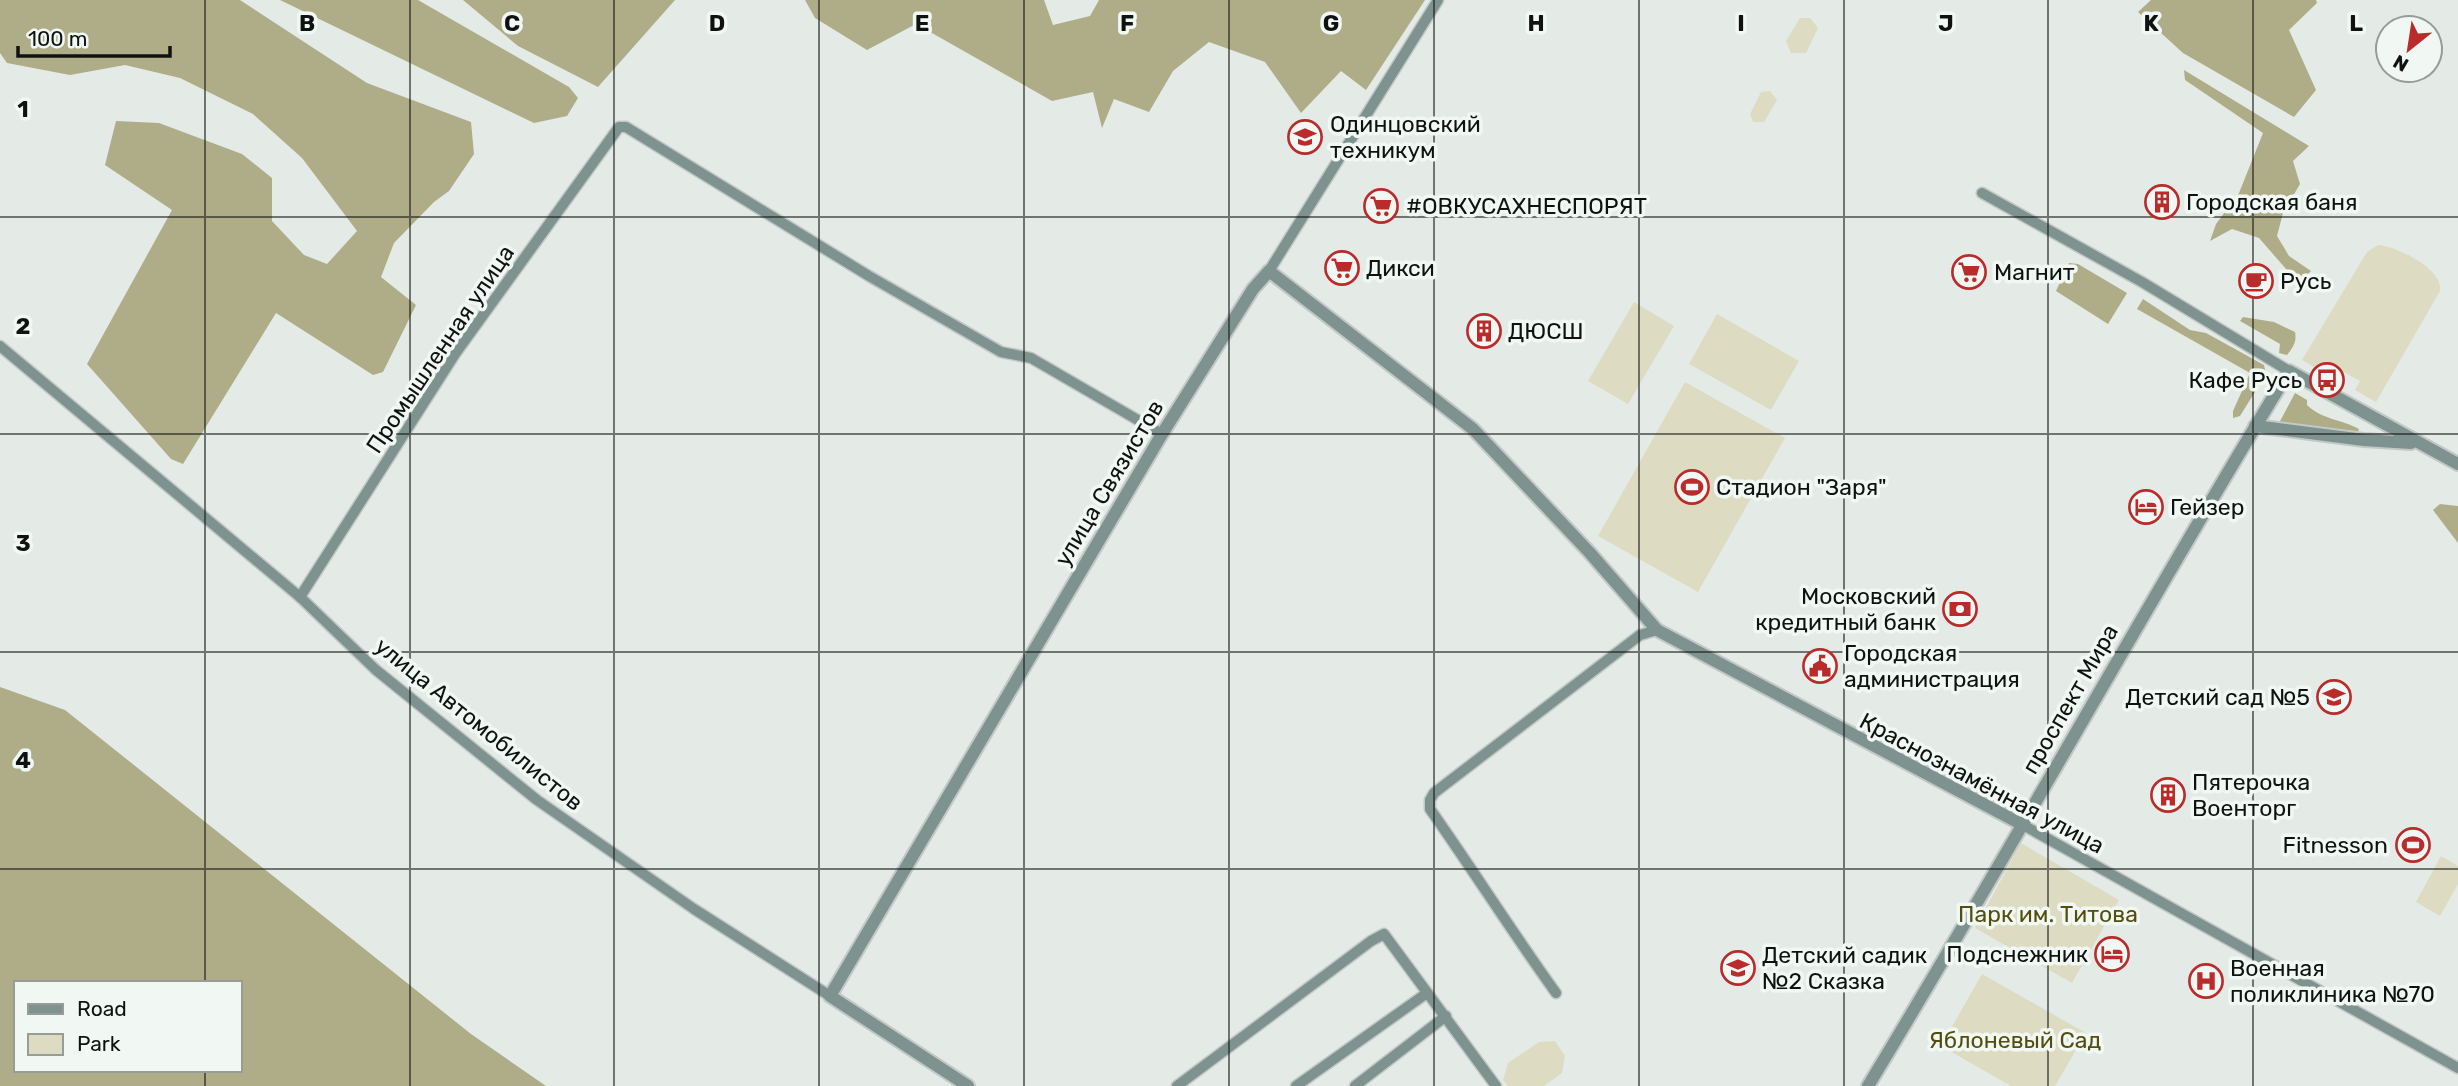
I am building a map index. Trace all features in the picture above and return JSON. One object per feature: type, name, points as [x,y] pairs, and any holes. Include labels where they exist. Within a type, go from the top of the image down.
[{"type":"street","name":"улица Связистов","points":[[830,996],[1162,434],[1254,289],[1269,271],[1438,0]]},
{"type":"street","name":"Промышленная улица","points":[[300,597],[455,354],[619,127],[626,127],[869,276],[1000,352],[1031,358],[1162,434]]},
{"type":"street","points":[[1982,193],[2142,282],[2374,420],[2458,464]]},
{"type":"street","name":"Краснознамённая улица","points":[[1269,271],[1474,429],[1581,543],[1657,630],[2023,825],[2458,1068]]},
{"type":"street","name":"улица Автомобилистов","points":[[0,346],[300,597],[376,670],[537,800],[694,909],[968,1086]]},
{"type":"street","name":"проспект Мира","points":[[1868,1086],[1968,922],[2146,609],[2289,371]]},
{"type":"street","points":[[2364,440],[2374,420]]},
{"type":"street","points":[[2255,426],[2364,440],[2418,443]]},
{"type":"street","points":[[1556,993],[1430,809],[1430,800],[1434,793],[1640,635],[1657,630]]},
{"type":"street","points":[[1177,1086],[1384,934],[1496,1086]]},
{"type":"street","points":[[1296,1086],[1427,993]]},
{"type":"street","points":[[1355,1086],[1446,1016]]},
{"type":"green space","points":[[1800,18],[1810,18],[1818,28],[1806,53],[1791,53],[1786,41]]},
{"type":"green space","points":[[1770,91],[1777,100],[1764,122],[1753,122],[1750,114],[1761,92]]},
{"type":"green space","points":[[2378,245],[2407,254],[2427,267],[2435,275],[2440,291],[2376,402],[2355,390],[2360,381],[2326,362],[2321,371],[2302,360],[2367,252]]},
{"type":"green space","points":[[1634,302],[1674,326],[1628,404],[1588,381]]},
{"type":"green space","points":[[1717,314],[1799,361],[1771,410],[1689,364]]},
{"type":"green space","name":"Стадион \"Заря\"","points":[[1685,382],[1785,438],[1698,592],[1598,536]]},
{"type":"green space","name":"Парк им. Титова","points":[[2021,843],[2119,900],[2072,983],[1975,928]]},
{"type":"green space","points":[[2441,856],[2458,866],[2458,884],[2440,916],[2416,902]]},
{"type":"green space","name":"Яблоневый Сад","points":[[1982,974],[2086,1033],[2055,1086],[2011,1086],[1941,1046]]},
{"type":"green space","points":[[1555,1041],[1565,1056],[1562,1073],[1544,1086],[1508,1086],[1503,1080],[1508,1063],[1539,1042]]},
{"type":"shaded area","points":[[0,0],[240,0],[367,83],[471,122],[474,154],[449,191],[434,202],[394,243],[381,277],[416,305],[383,372],[373,375],[276,313],[183,464],[171,459],[87,364],[172,210],[105,165],[116,121],[159,123],[242,154],[272,178],[272,221],[304,255],[327,264],[357,231],[302,158],[253,114],[180,78],[125,65],[70,75],[7,63],[0,53]]},
{"type":"shaded area","points":[[280,0],[418,0],[569,87],[578,98],[567,116],[534,123]]},
{"type":"shaded area","points":[[463,0],[675,0],[598,87],[518,46]]},
{"type":"shaded area","points":[[805,0],[1044,0],[1053,25],[1090,16],[1099,0],[1425,0],[1366,90],[1341,71],[1301,113],[1265,62],[1209,42],[1173,71],[1149,112],[1114,99],[1102,128],[1093,92],[1052,101],[916,24],[867,50],[815,18]]},
{"type":"shaded area","points":[[2151,0],[2316,0],[2317,3],[2289,30],[2316,90],[2294,117],[2183,53],[2138,12]]},
{"type":"shaded area","points":[[2184,70],[2309,146],[2293,161],[2300,184],[2283,213],[2277,236],[2289,256],[2311,271],[2303,279],[2293,277],[2259,238],[2232,229],[2210,241],[2216,224],[2239,193],[2263,133],[2185,80]]},
{"type":"shaded area","points":[[2069,263],[2078,264],[2127,293],[2108,324],[2056,291]]},
{"type":"shaded area","points":[[2143,299],[2190,330],[2206,333],[2264,365],[2266,374],[2240,416],[2233,418],[2233,411],[2250,373],[2137,309]]},
{"type":"shaded area","points":[[2243,317],[2274,322],[2295,332],[2294,344],[2287,355],[2279,353],[2280,344],[2240,321]]},
{"type":"shaded area","points":[[2295,393],[2307,400],[2307,405],[2313,410],[2359,429],[2358,432],[2279,423]]},
{"type":"shaded area","points":[[2440,504],[2458,506],[2458,543],[2433,510]]},
{"type":"shaded area","points":[[0,687],[65,710],[471,1034],[546,1086],[0,1086]]},
{"type":"place","name":"Одинцовский техникум","points":[[1305,137]]},
{"type":"place","name":"Городская баня","points":[[2162,202]]},
{"type":"place","name":"#ОВКУСАХНЕСПОРЯТ","points":[[1381,206]]},
{"type":"place","name":"Дикси","points":[[1342,268]]},
{"type":"place","name":"Магнит","points":[[1969,272]]},
{"type":"place","name":"Русь","points":[[2256,281]]},
{"type":"place","name":"ДЮСШ","points":[[1484,331]]},
{"type":"place","name":"Кафе Русь","points":[[2327,380]]},
{"type":"place","name":"Стадион \"Заря\"","points":[[1692,487]]},
{"type":"place","name":"Гейзер","points":[[2146,507]]},
{"type":"place","name":"Московский кредитный банк","points":[[1960,609]]},
{"type":"place","name":"Городская администрация","points":[[1820,666]]},
{"type":"place","name":"Детский сад №5","points":[[2334,697]]},
{"type":"place","name":"Пятерочка Военторг","points":[[2168,795]]},
{"type":"place","name":"Fitnesson","points":[[2413,845]]},
{"type":"place","name":"Подснежник","points":[[2112,954]]},
{"type":"place","name":"Детский садик №2 Сказка","points":[[1738,968]]},
{"type":"place","name":"Военная поликлиника №70","points":[[2206,981]]}]
